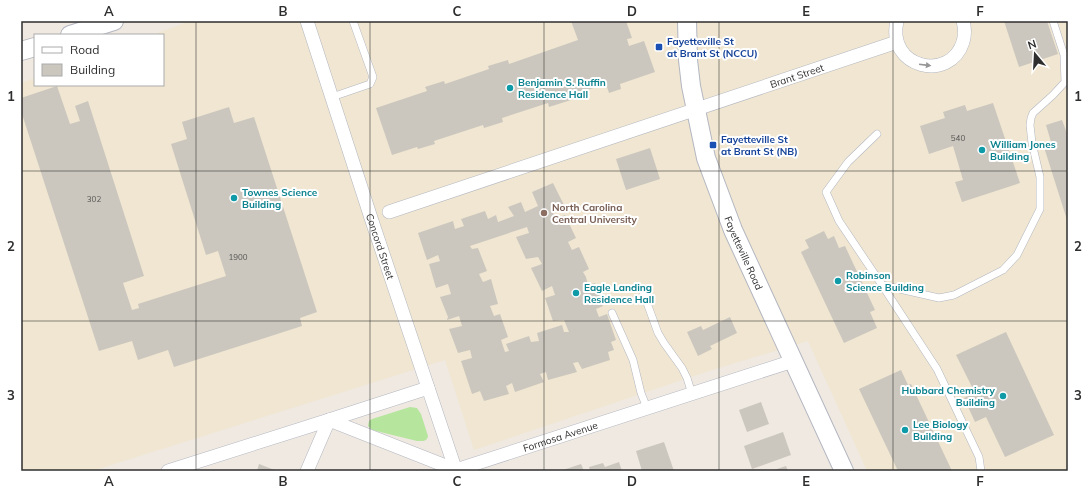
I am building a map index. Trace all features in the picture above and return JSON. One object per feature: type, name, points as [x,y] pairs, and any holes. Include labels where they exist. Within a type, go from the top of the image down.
[{"type":"main road","points":[[73,34],[114,21]]},
{"type":"main road","name":"Fayetteville Road","points":[[687,21],[688,60],[691,86],[706,158],[733,230],[844,471]]},
{"type":"main road","points":[[21,51],[34,46]]},
{"type":"street","name":"Concord Street","points":[[307,21],[456,471]]},
{"type":"street","points":[[897,21],[895,32],[897,42],[902,52],[908,59],[918,64],[928,66],[938,66],[948,62],[956,55],[961,47],[964,37],[965,26],[963,21]]},
{"type":"street","name":"Brant Street","points":[[389,212],[897,42]]},
{"type":"street","name":"Formosa Avenue","points":[[456,471],[793,361]]},
{"type":"street","points":[[168,471],[428,388]]},
{"type":"street","points":[[329,420],[456,471]]},
{"type":"street","points":[[307,471],[329,420]]},
{"type":"lane","points":[[332,97],[370,84],[373,77],[353,21]]},
{"type":"lane","points":[[882,285],[939,298],[954,295],[1003,270],[1017,255],[1040,209],[1040,177],[1032,143],[1030,125],[1031,118],[1033,113],[1065,82],[1064,56],[1053,21]]},
{"type":"lane","points":[[877,134],[848,162],[826,192],[839,221],[937,369],[979,457],[981,471]]},
{"type":"lane","points":[[643,292],[658,333],[682,368],[692,394]]},
{"type":"lane","points":[[612,313],[633,360],[641,393],[647,408]]},
{"type":"shaded area","name":"North Carolina Central University","points":[[190,21],[1068,21],[1068,471],[867,471],[808,341],[712,370],[474,450],[445,360],[92,471],[21,471],[21,83],[34,78],[34,86],[164,86],[164,34],[155,34]]},
{"type":"green space","points":[[410,407],[417,408],[421,414],[428,436],[425,440],[417,441],[372,430],[368,426],[369,421],[372,419]]},
{"type":"building","name":"Benjamin S. Ruffin Residence Hall","points":[[571,21],[626,21],[632,38],[627,39],[629,46],[644,41],[655,72],[620,84],[621,89],[609,93],[606,84],[569,96],[571,100],[549,107],[548,103],[502,118],[503,122],[484,128],[483,125],[434,141],[435,144],[418,149],[417,147],[392,155],[376,108],[427,91],[425,87],[444,81],[445,84],[489,69],[488,66],[508,60],[509,64],[578,40]]},
{"type":"building","points":[[1004,21],[1047,21],[1058,54],[1019,67]]},
{"type":"building","name":"Townes Science Building","points":[[57,86],[70,124],[80,121],[75,106],[88,101],[144,276],[123,283],[132,310],[139,308],[138,304],[226,276],[218,251],[206,255],[171,144],[187,139],[182,122],[229,107],[234,123],[254,117],[317,312],[300,318],[302,326],[174,367],[168,350],[138,360],[132,341],[99,351],[21,111],[21,98]]},
{"type":"building","name":"William Jones Building","points":[[993,103],[1020,183],[962,202],[955,182],[963,180],[953,146],[929,154],[920,126],[945,118],[943,112],[965,105],[967,111]]},
{"type":"building","points":[[1062,120],[1068,136],[1068,223],[1043,144],[1051,142],[1046,125]]},
{"type":"building","points":[[650,148],[660,179],[626,190],[616,159]]},
{"type":"building","name":"Eagle Landing Residence Hall","points":[[553,183],[564,205],[551,211],[557,218],[565,215],[576,238],[568,242],[572,250],[579,247],[589,269],[583,272],[588,285],[595,283],[603,306],[596,309],[599,317],[607,314],[616,340],[611,342],[614,350],[608,352],[610,360],[582,369],[578,362],[573,363],[577,372],[548,380],[546,372],[540,374],[544,382],[515,392],[512,383],[506,386],[509,394],[484,401],[480,391],[472,394],[461,361],[472,358],[470,350],[458,353],[449,329],[462,326],[459,316],[447,320],[448,317],[440,297],[451,294],[448,284],[436,288],[429,264],[440,261],[438,255],[427,260],[418,233],[453,221],[455,229],[464,226],[461,219],[485,211],[488,219],[496,215],[498,222],[514,216],[508,207],[521,202],[525,212],[538,206],[532,192]],"holes":[[[527,227],[529,233],[516,237],[526,259],[538,257],[542,264],[531,268],[542,291],[552,286],[555,295],[545,298],[553,321],[564,320],[569,332],[564,332],[562,325],[537,333],[539,341],[531,342],[529,336],[506,344],[509,351],[505,352],[501,340],[508,337],[500,314],[494,316],[490,306],[498,304],[491,279],[483,282],[479,274],[487,271],[478,248],[472,249],[470,246]]]},
{"type":"building","name":"Robinson Science Building","points":[[824,231],[828,239],[834,236],[839,248],[845,246],[875,310],[870,312],[877,328],[844,343],[801,252],[809,248],[805,240]]},
{"type":"building","points":[[730,317],[737,333],[710,346],[712,349],[698,356],[687,332],[701,326],[703,330]]},
{"type":"building","name":"Hubbard Chemistry Building","points":[[1006,332],[1054,435],[1005,457],[986,417],[975,422],[964,398],[975,393],[956,355]]},
{"type":"building","name":"Lee Biology Building","points":[[901,370],[908,385],[911,384],[952,471],[898,471],[859,389]]},
{"type":"building","points":[[761,402],[769,424],[747,432],[739,410]]},
{"type":"building","points":[[783,432],[791,455],[752,469],[744,446]]},
{"type":"building","points":[[664,442],[674,471],[642,471],[636,451]]},
{"type":"building","points":[[619,462],[622,471],[590,471],[589,467],[603,463],[605,467]]},
{"type":"building","points":[[259,464],[277,471],[257,471]]},
{"type":"building","points":[[581,464],[584,471],[560,471]]},
{"type":"building","points":[[786,466],[788,471],[771,471]]},
{"type":"place","name":"Fayetteville St at Brant St (NCCU)","points":[[659,47]]},
{"type":"place","name":"Benjamin S. Ruffin Residence Hall","points":[[510,88]]},
{"type":"place","name":"Fayetteville St at Brant St (NB)","points":[[713,145]]},
{"type":"place","name":"William Jones Building","points":[[982,150]]},
{"type":"place","name":"Townes Science Building","points":[[234,198]]},
{"type":"place","name":"North Carolina Central University","points":[[544,213]]},
{"type":"place","name":"Robinson Science Building","points":[[838,281]]},
{"type":"place","name":"Eagle Landing Residence Hall","points":[[576,293]]},
{"type":"place","name":"Hubbard Chemistry Building","points":[[1003,396]]},
{"type":"place","name":"Lee Biology Building","points":[[905,430]]}]
